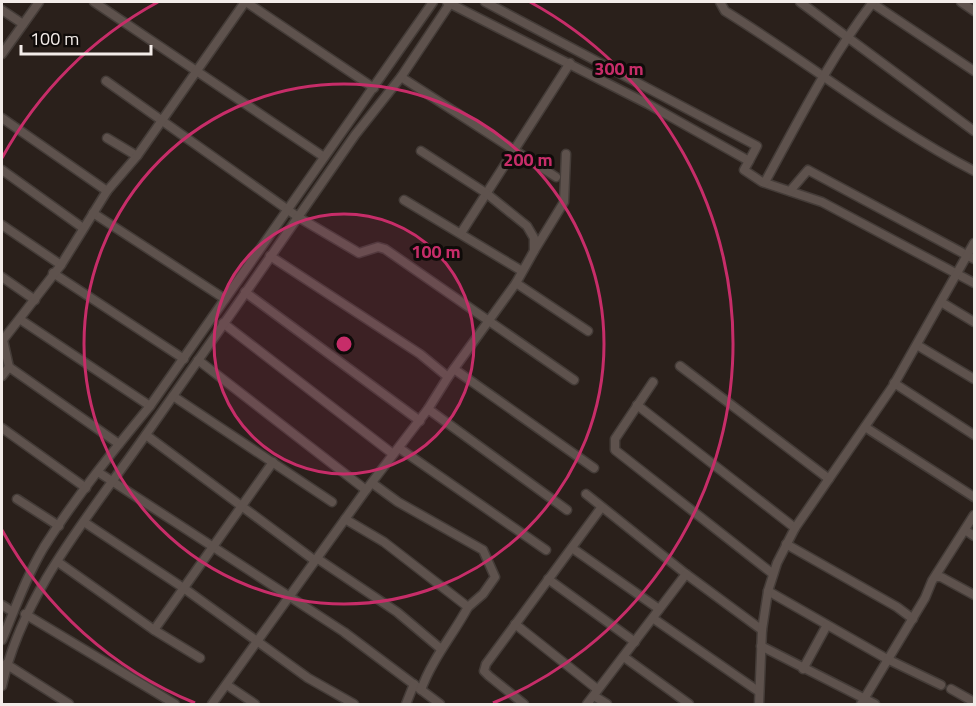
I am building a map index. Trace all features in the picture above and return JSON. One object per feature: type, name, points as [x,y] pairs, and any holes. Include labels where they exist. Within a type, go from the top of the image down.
[{"type":"street","points":[[2,54],[39,2]]},
{"type":"street","points":[[94,2],[324,157]]},
{"type":"street","points":[[119,444],[9,367],[2,340],[21,320],[61,265],[107,191],[137,156],[194,71],[245,2],[374,88]]},
{"type":"street","points":[[2,640],[23,587],[59,526],[150,406],[434,2]]},
{"type":"street","points":[[2,686],[6,664],[25,614],[84,522],[355,135],[401,77],[449,2],[570,63],[749,161]]},
{"type":"street","points":[[485,2],[757,146],[744,170],[765,182],[822,202],[975,283]]},
{"type":"street","points":[[720,2],[725,11],[864,106],[975,171]]},
{"type":"street","points":[[800,2],[975,130]]},
{"type":"street","points":[[765,182],[823,76],[847,36],[873,2],[975,71]]},
{"type":"street","points":[[961,2],[975,10]]},
{"type":"street","points":[[2,10],[23,24]]},
{"type":"street","points":[[461,233],[570,63]]},
{"type":"street","points":[[401,77],[556,177]]},
{"type":"street","points":[[106,81],[298,217],[358,253],[378,247],[385,249],[574,380]]},
{"type":"street","points":[[2,118],[107,191]]},
{"type":"street","points":[[107,138],[137,156]]},
{"type":"street","points":[[421,151],[486,193],[527,226],[534,238],[534,251]]},
{"type":"street","points":[[212,705],[369,486],[429,409],[448,377],[516,283],[564,202],[566,153]]},
{"type":"street","points":[[2,170],[83,228]]},
{"type":"street","points":[[790,191],[808,170],[971,257]]},
{"type":"street","points":[[404,200],[522,271]]},
{"type":"street","points":[[93,213],[225,299]]},
{"type":"street","points":[[2,225],[61,265]]},
{"type":"street","points":[[759,705],[762,630],[768,591],[786,544],[894,383],[956,273],[971,257],[975,243]]},
{"type":"street","points":[[270,256],[420,354],[448,377]]},
{"type":"street","points":[[53,273],[183,359]]},
{"type":"street","points":[[2,277],[35,300]]},
{"type":"street","points":[[516,283],[588,331]]},
{"type":"street","points":[[245,292],[420,421]]},
{"type":"street","points":[[941,302],[975,322]]},
{"type":"street","points":[[21,320],[150,406]]},
{"type":"street","points":[[223,324],[396,451],[546,550]]},
{"type":"street","points":[[917,345],[975,379]]},
{"type":"street","points":[[198,360],[369,486],[483,550],[495,577],[483,594],[468,607],[406,705]]},
{"type":"street","points":[[680,366],[829,479]]},
{"type":"street","points":[[2,376],[9,367]]},
{"type":"street","points":[[454,369],[594,468]]},
{"type":"street","points":[[653,382],[615,439],[615,450],[773,574]]},
{"type":"street","points":[[894,383],[975,435]]},
{"type":"street","points":[[173,396],[332,502]]},
{"type":"street","points":[[637,405],[795,528]]},
{"type":"street","points":[[429,409],[567,510]]},
{"type":"street","points":[[865,427],[975,497]]},
{"type":"street","points":[[2,428],[86,488]]},
{"type":"street","points":[[146,435],[316,560],[397,612],[441,649]]},
{"type":"street","points":[[154,630],[273,462]]},
{"type":"street","points":[[98,472],[344,633],[440,705]]},
{"type":"street","points":[[586,494],[686,574],[762,630]]},
{"type":"street","points":[[17,499],[59,526]]},
{"type":"street","points":[[524,705],[484,671],[497,647],[601,508]]},
{"type":"street","points":[[863,702],[975,515]]},
{"type":"street","points":[[345,519],[384,542],[468,607]]},
{"type":"street","points":[[84,522],[185,589],[308,678],[354,705]]},
{"type":"street","points":[[965,530],[975,536]]},
{"type":"street","points":[[786,544],[897,607],[913,619]]},
{"type":"street","points":[[572,548],[659,609]]},
{"type":"street","points":[[58,562],[154,630],[200,658]]},
{"type":"street","points":[[587,705],[686,574]]},
{"type":"street","points":[[936,577],[941,577],[975,595]]},
{"type":"street","points":[[548,579],[635,642]]},
{"type":"street","points":[[768,591],[887,659],[941,685]]},
{"type":"street","points":[[2,605],[14,612]]},
{"type":"street","points":[[25,614],[175,705]]},
{"type":"street","points":[[654,619],[759,691]]},
{"type":"street","points":[[515,624],[596,692],[608,705]]},
{"type":"street","points":[[803,669],[828,625]]},
{"type":"street","points":[[761,646],[863,702],[875,705]]},
{"type":"street","points":[[624,657],[689,705]]},
{"type":"street","points":[[6,664],[69,705]]},
{"type":"street","points":[[226,685],[255,705]]},
{"type":"street","points":[[951,688],[975,702]]}]
